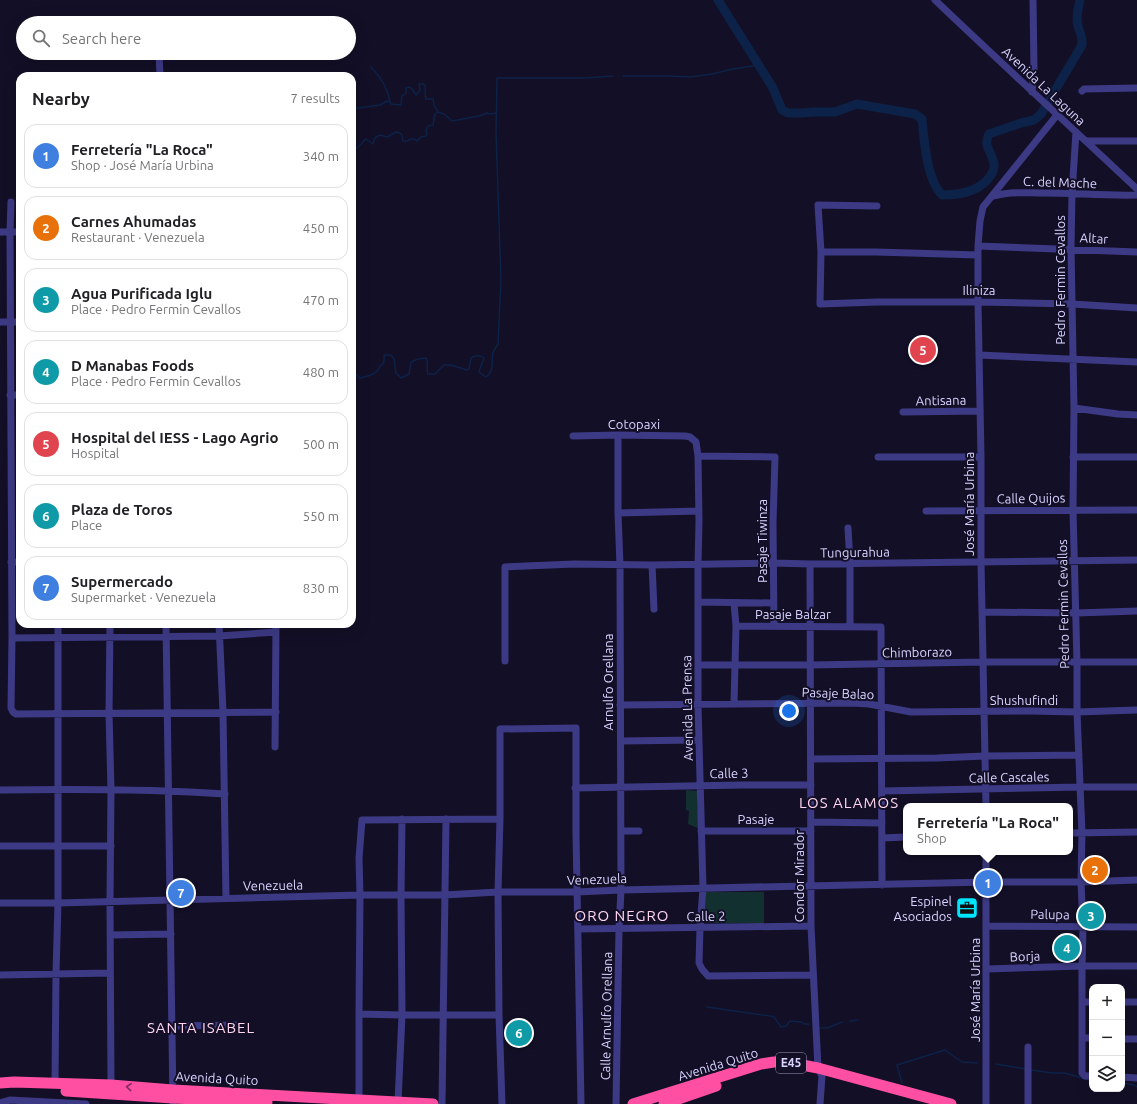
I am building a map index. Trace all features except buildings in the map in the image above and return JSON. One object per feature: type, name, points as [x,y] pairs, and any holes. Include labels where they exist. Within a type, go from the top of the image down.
[{"type":"highway","name":"Avenida Quito","points":[[633,1104],[761,1064],[774,1062],[786,1062],[929,1104]]},
{"type":"highway","name":"Avenida Quito","points":[[665,1104],[761,1070],[774,1068],[820,1072],[951,1104]]},
{"type":"highway","name":"Avenida Quito","points":[[0,1083],[14,1082],[111,1085],[173,1098],[359,1099],[433,1104]]},
{"type":"highway","name":"Avenida Quito","points":[[0,1090],[13,1088],[215,1102],[310,1104]]},
{"type":"street","name":"Avenida La Laguna","points":[[935,0],[1137,189]]},
{"type":"street","points":[[1032,92],[1034,69],[1034,0]]},
{"type":"street","points":[[159,60],[160,72]]},
{"type":"street","points":[[1082,91],[1084,89],[1137,88]]},
{"type":"street","points":[[993,196],[1055,113]]},
{"type":"street","name":"Pedro Fermin Cevallos","points":[[1076,132],[1072,193],[1071,248],[1074,408],[1073,510],[1077,712],[1082,833],[1082,1073],[1085,1076],[1089,1076]]},
{"type":"street","points":[[1087,141],[1137,141]]},
{"type":"street","name":"C. del Mache","points":[[993,196],[1005,192],[1072,193],[1106,196],[1137,195]]},
{"type":"street","name":"José María Urbina","points":[[986,803],[981,562],[978,246],[983,207],[993,196]]},
{"type":"street","points":[[11,202],[10,395],[12,638],[10,702],[13,712],[16,714],[276,712]]},
{"type":"street","points":[[877,206],[818,205],[821,252],[876,252],[978,256]]},
{"type":"street","points":[[0,232],[16,232]]},
{"type":"street","name":"Altar","points":[[978,246],[1071,248],[1137,252]]},
{"type":"street","name":"Iliniza","points":[[821,252],[820,304],[877,302],[978,302],[1072,304],[1137,308]]},
{"type":"street","points":[[0,322],[16,322]]},
{"type":"street","points":[[979,355],[1137,362]]},
{"type":"street","points":[[10,395],[16,395]]},
{"type":"street","points":[[1074,408],[1137,416]]},
{"type":"street","name":"Antisana","points":[[903,412],[980,411]]},
{"type":"street","name":"Arnulfo Orellana","points":[[618,435],[621,741],[621,890],[619,929]]},
{"type":"street","name":"Cotopaxi","points":[[573,436],[685,436],[694,439]]},
{"type":"street","name":"Avenida La Prensa","points":[[694,439],[697,444],[698,456],[698,704],[703,888],[699,963],[708,976],[813,975]]},
{"type":"street","name":"Pasaje Tiwinza","points":[[698,456],[775,457],[773,523],[774,626]]},
{"type":"street","points":[[878,458],[981,457]]},
{"type":"street","points":[[1073,457],[1137,457]]},
{"type":"street","points":[[11,487],[16,487]]},
{"type":"street","name":"Calle Quijos","points":[[926,511],[1137,510]]},
{"type":"street","points":[[618,513],[699,511]]},
{"type":"street","points":[[848,528],[850,563],[850,626]]},
{"type":"street","name":"Tungurahua","points":[[505,661],[505,567],[574,564],[810,564],[1137,560]]},
{"type":"street","points":[[11,562],[16,562]]},
{"type":"street","name":"Condor Mirador","points":[[810,564],[811,926],[820,1072],[820,1104]]},
{"type":"street","points":[[652,565],[654,609]]},
{"type":"street","points":[[698,602],[773,603]]},
{"type":"street","points":[[734,603],[736,626],[734,704]]},
{"type":"street","points":[[982,612],[1076,613],[1137,611]]},
{"type":"street","name":"Pasaje Balzar","points":[[736,626],[881,627],[881,664]]},
{"type":"street","points":[[55,1083],[58,903],[58,628]]},
{"type":"street","points":[[110,628],[111,1085]]},
{"type":"street","points":[[166,628],[173,1098]]},
{"type":"street","points":[[219,628],[223,712],[226,898]]},
{"type":"street","points":[[275,747],[276,628]]},
{"type":"street","points":[[12,638],[219,636],[276,632]]},
{"type":"street","name":"Chimborazo","points":[[698,665],[1137,662]]},
{"type":"street","points":[[881,664],[882,885]]},
{"type":"street","name":"Pasaje Balao","points":[[620,705],[852,703],[869,704],[911,712]]},
{"type":"street","name":"Shushufindi","points":[[911,712],[1077,712],[1137,710]]},
{"type":"street","points":[[502,1104],[499,1015],[498,892],[500,728],[576,728],[575,788],[580,1104]]},
{"type":"street","points":[[621,741],[699,740]]},
{"type":"street","points":[[811,758],[937,758],[1079,755]]},
{"type":"street","name":"Calle 3","points":[[575,788],[811,785]]},
{"type":"street","name":"Calle Cascales","points":[[882,791],[1137,787]]},
{"type":"street","points":[[0,790],[169,790],[225,794]]},
{"type":"street","points":[[398,1102],[402,1015],[402,819]]},
{"type":"street","points":[[359,1099],[359,858],[362,820],[500,819]]},
{"type":"street","points":[[442,1104],[446,820]]},
{"type":"street","points":[[811,822],[882,823]]},
{"type":"street","points":[[621,831],[639,831]]},
{"type":"street","name":"Pasaje","points":[[701,831],[811,831]]},
{"type":"street","points":[[1073,834],[1137,832]]},
{"type":"street","points":[[882,838],[903,837]]},
{"type":"street","points":[[0,846],[111,846]]},
{"type":"street","name":"José María Urbina","points":[[986,855],[986,1104]]},
{"type":"street","name":"Venezuela","points":[[0,903],[1137,880]]},
{"type":"street","name":"Calle 2","points":[[578,929],[811,926]]},
{"type":"street","name":"Palupa","points":[[987,926],[1137,927]]},
{"type":"street","name":"Calle Arnulfo Orellana","points":[[616,1104],[619,929]]},
{"type":"street","points":[[110,935],[171,934]]},
{"type":"street","name":"Borja","points":[[987,969],[1137,966]]},
{"type":"street","points":[[0,975],[110,973]]},
{"type":"street","points":[[1082,1002],[1089,1002]]},
{"type":"street","points":[[1125,1002],[1137,1002]]},
{"type":"street","points":[[359,1014],[444,1016],[499,1015]]},
{"type":"street","points":[[172,1026],[236,1025]]},
{"type":"street","points":[[1082,1038],[1089,1038]]},
{"type":"street","points":[[1125,1039],[1137,1039]]},
{"type":"street","points":[[1028,1047],[1028,1104]]},
{"type":"street","points":[[1125,1077],[1137,1078]]},
{"type":"street","points":[[0,1103],[10,1100],[86,1104]]},
{"type":"green space","points":[[686,790],[697,791],[697,810],[699,810],[700,829],[688,824],[689,811],[686,810]]},
{"type":"green space","points":[[703,892],[764,892],[764,923],[703,923]]},
{"type":"waterway","points":[[718,0],[773,88],[782,110],[788,113],[835,112],[857,104],[915,114],[922,119],[927,160],[933,180],[942,195],[963,193],[982,185],[991,175],[994,164],[987,145],[987,138],[989,134],[1034,120],[1041,114],[1082,45],[1082,37],[1077,20],[1080,0]]},
{"type":"waterway","points":[[623,76],[690,77],[759,65]]},
{"type":"waterway","points":[[371,67],[383,83],[390,102]]},
{"type":"waterway","points":[[356,375],[360,378],[369,376],[377,371],[382,365],[384,355],[391,355],[394,359],[396,373],[401,378],[409,374],[411,362],[418,359],[426,358],[428,374],[435,374],[444,365],[451,365],[467,370],[469,369],[471,358],[475,356],[481,356],[484,358],[479,372],[486,377],[489,375],[492,369],[493,353],[498,344],[501,281],[496,133],[497,78],[585,78],[613,76]]},
{"type":"waterway","points":[[356,108],[380,105],[387,101],[391,104],[401,105],[402,96],[406,93],[406,88],[410,87],[416,95],[420,90],[419,84],[423,84],[425,85],[426,99],[433,99],[434,105],[438,112]]},
{"type":"waterway","points":[[356,148],[366,139],[373,144],[375,138],[380,135],[387,137],[396,132],[402,135],[403,141],[411,139],[417,141],[421,137],[426,136],[426,130],[428,126],[433,125],[435,114],[438,112],[444,114],[452,121],[487,113],[497,113]]},
{"type":"waterway","points":[[707,1007],[774,1017],[781,1027],[786,1026],[790,1021],[809,1024]]},
{"type":"waterway","points":[[850,1021],[858,1020]]},
{"type":"waterway","points":[[821,1028],[827,1028],[842,1022]]},
{"type":"waterway","points":[[902,1083],[897,1065],[945,1050],[962,1062],[977,1063]]},
{"type":"waterway","points":[[996,1064],[1026,1069]]},
{"type":"waterway","points":[[1031,1070],[1065,1073],[1089,1080]]},
{"type":"waterway","points":[[1125,1084],[1137,1087]]},
{"type":"place","name":"Hospital del IESS - Lago Agrio","points":[[923,350]]},
{"type":"place","name":"Carnes Ahumadas","points":[[1095,870]]},
{"type":"place","name":"Ferretería \"La Roca\"","points":[[988,883]]},
{"type":"place","name":"Supermercado","points":[[181,893]]},
{"type":"place","name":"Espinel Asociados","points":[[967,908]]},
{"type":"place","name":"Agua Purificada Iglu","points":[[1091,916]]},
{"type":"place","name":"D Manabas Foods","points":[[1067,948]]},
{"type":"place","name":"Plaza de Toros","points":[[519,1033]]},
{"type":"district","name":"LOS ALAMOS","points":[[849,803]]},
{"type":"district","name":"ORO NEGRO","points":[[622,916]]},
{"type":"district","name":"SANTA ISABEL","points":[[201,1028]]}]
